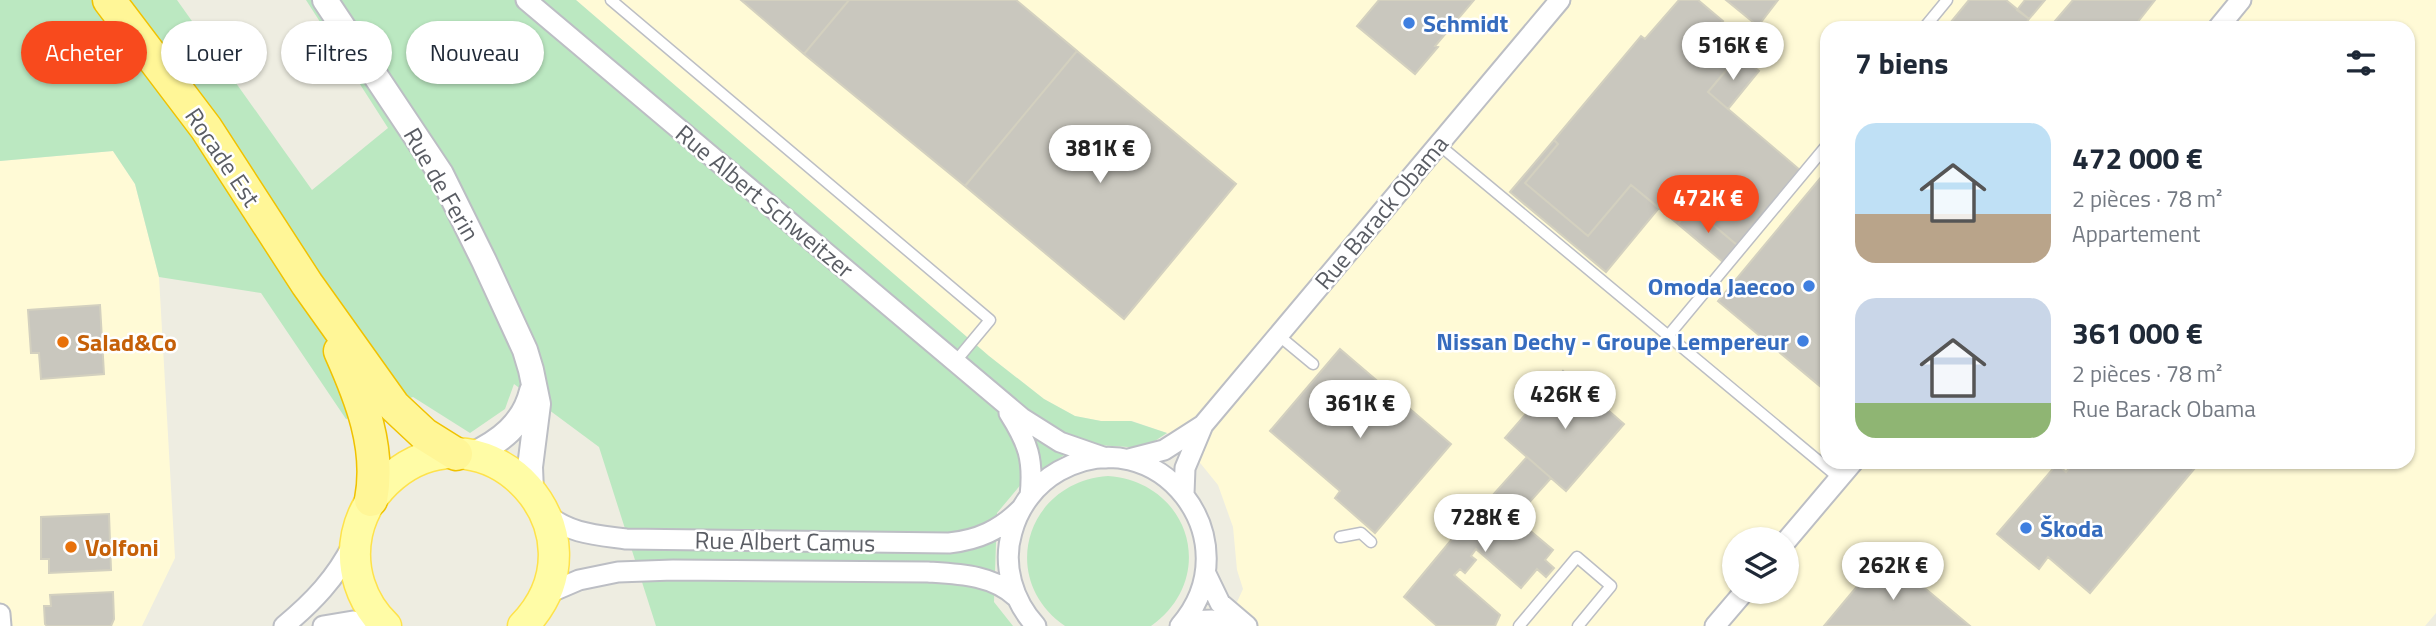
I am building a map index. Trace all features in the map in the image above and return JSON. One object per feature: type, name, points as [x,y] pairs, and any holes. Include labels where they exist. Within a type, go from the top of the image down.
[{"type":"highway","name":"Rocade Est","points":[[109,0],[206,128],[307,284],[401,414],[424,434],[463,455]]},
{"type":"highway","name":"Rocade Est","points":[[307,284],[347,366],[369,433],[375,467],[371,500]]},
{"type":"main road","points":[[386,626],[371,608],[359,583],[355,565],[356,537],[360,522],[371,500],[387,481],[407,466],[431,457],[463,455],[504,468],[538,502],[552,534],[554,556],[551,578],[532,617]]},
{"type":"street","name":"Rue de Ferin","points":[[325,0],[440,174],[507,308],[533,380],[537,415],[530,467],[538,502]]},
{"type":"street","name":"Rue Albert Schweitzer","points":[[526,0],[1022,418],[1060,442],[1153,469],[1184,494]]},
{"type":"street","name":"Rue Barack Obama","points":[[1184,494],[1185,468],[1203,425],[1560,0]]},
{"type":"street","points":[[2224,21],[2241,0]]},
{"type":"street","points":[[463,455],[500,439],[520,421],[529,404],[533,380]]},
{"type":"street","name":"Rue Albert Schweitzer","points":[[1003,403],[1031,454],[1033,471],[1026,502]]},
{"type":"street","name":"Rue Barack Obama","points":[[1114,459],[1164,450],[1203,425]]},
{"type":"street","name":"Rue Albert Camus","points":[[538,502],[557,523],[576,531],[626,539],[949,543],[988,534],[1003,525],[1041,484],[1060,470],[1083,462],[1114,459]]},
{"type":"street","points":[[1798,527],[1847,469]]},
{"type":"street","points":[[1182,624],[1200,596],[1206,574],[1207,550],[1205,535],[1196,513],[1184,494]]},
{"type":"street","points":[[1026,502],[1012,530],[1008,552],[1016,597],[1035,626]]},
{"type":"street","points":[[284,626],[326,587],[340,570],[356,537]]},
{"type":"street","name":"Rue Albert Camus","points":[[532,617],[568,584],[618,572],[928,572],[987,580],[1002,586],[1016,597]]},
{"type":"street","points":[[1206,574],[1220,603],[1245,626]]},
{"type":"street","points":[[1715,626],[1734,604]]},
{"type":"street","points":[[0,614],[1,626]]},
{"type":"street","points":[[1182,624],[1212,620],[1245,626]]},
{"type":"street","points":[[323,626],[353,621],[378,626]]},
{"type":"lane","points":[[611,0],[990,320],[955,362]]},
{"type":"lane","points":[[1930,21],[1947,0]]},
{"type":"lane","points":[[1438,144],[1820,462]]},
{"type":"lane","points":[[1668,336],[1820,153]]},
{"type":"lane","points":[[1278,335],[1313,364]]},
{"type":"lane","points":[[1828,469],[1839,478]]},
{"type":"lane","points":[[1340,537],[1361,533],[1371,542]]},
{"type":"lane","points":[[1519,626],[1577,557],[1611,586],[1578,626]]},
{"type":"shaded area","points":[[576,0],[2436,0],[2436,613],[2425,626],[1226,626],[1243,589],[1237,570],[1233,527],[1218,485],[1201,464],[1167,433],[1132,421],[1101,421],[1075,416],[1044,399],[989,356]]},
{"type":"shaded area","points":[[113,151],[135,184],[159,277],[175,558],[142,626],[0,626],[0,161]]},
{"type":"green space","points":[[0,0],[177,0],[192,21],[161,21],[161,84],[237,84],[312,190],[388,128],[360,84],[392,84],[392,21],[319,21],[306,0],[576,0],[989,356],[1044,399],[1075,416],[1101,421],[1131,421],[1167,433],[1144,448],[1081,444],[1023,482],[997,513],[994,602],[1013,626],[656,626],[599,447],[514,384],[505,409],[470,433],[413,397],[346,419],[261,293],[159,277],[135,184],[113,151],[0,161]]},
{"type":"green space","points":[[1108,476],[1136,482],[1159,495],[1176,513],[1186,535],[1189,559],[1184,583],[1172,606],[1151,626],[1065,626],[1044,606],[1032,584],[1027,559],[1030,536],[1040,514],[1057,495],[1080,482]]},
{"type":"building","points":[[741,0],[849,0],[804,54]]},
{"type":"building","points":[[849,0],[1016,0],[1077,51],[965,186],[804,54]]},
{"type":"building","points":[[1379,0],[1474,0],[1415,74],[1357,26]]},
{"type":"building","points":[[1679,0],[1698,0],[1723,21],[1713,32],[1739,55],[1708,92],[1800,170],[1737,245],[1692,207],[1678,224],[1631,185],[1588,236],[1525,183],[1558,144],[1554,140],[1641,36],[1645,39]]},
{"type":"building","points":[[1726,0],[1778,0],[1758,26]]},
{"type":"building","points":[[1969,0],[2006,0],[2029,19],[2027,21],[1952,21]]},
{"type":"building","points":[[2025,0],[2045,0],[2029,19],[2017,10]]},
{"type":"building","points":[[2073,0],[2155,0],[2138,21],[2055,21]]},
{"type":"building","points":[[1077,51],[1236,184],[1124,319],[965,186]]},
{"type":"building","points":[[1739,55],[1759,71],[1728,109],[1708,92]]},
{"type":"building","points":[[1554,140],[1558,144],[1525,183],[1588,236],[1631,185],[1659,208],[1606,272],[1510,192]]},
{"type":"building","points":[[1820,178],[1820,386],[1718,301]]},
{"type":"building","points":[[1692,207],[1737,245],[1723,262],[1678,224]]},
{"type":"building","points":[[100,305],[104,374],[41,379],[39,353],[31,353],[28,310]]},
{"type":"building","points":[[1340,349],[1451,444],[1375,533],[1335,498],[1340,491],[1270,431]]},
{"type":"building","points":[[1563,371],[1624,424],[1566,491],[1505,438]]},
{"type":"building","points":[[1527,457],[1551,478],[1514,517],[1553,550],[1545,560],[1554,568],[1546,577],[1537,569],[1521,588],[1476,549],[1471,556],[1476,560],[1465,573],[1460,569],[1454,575],[1500,615],[1495,626],[1437,626],[1404,597],[1457,533]]},
{"type":"building","points":[[2053,469],[2063,469],[2066,472],[2068,469],[2194,469],[2090,593],[2048,557],[2039,569],[1997,534]]},
{"type":"building","points":[[109,514],[111,570],[49,573],[49,559],[41,559],[41,517]]},
{"type":"building","points":[[1884,554],[1970,626],[1824,626]]},
{"type":"building","points":[[113,592],[114,619],[111,626],[45,624],[44,606],[51,606],[50,595]]},
{"type":"place","name":"Schmidt","points":[[1409,23]]},
{"type":"place","name":"Omoda Jaecoo","points":[[1809,286]]},
{"type":"place","name":"Nissan Dechy - Groupe Lempereur","points":[[1803,341]]},
{"type":"place","name":"Salad&Co","points":[[63,342]]},
{"type":"place","name":"Škoda","points":[[2026,528]]},
{"type":"place","name":"Volfoni","points":[[71,547]]}]
